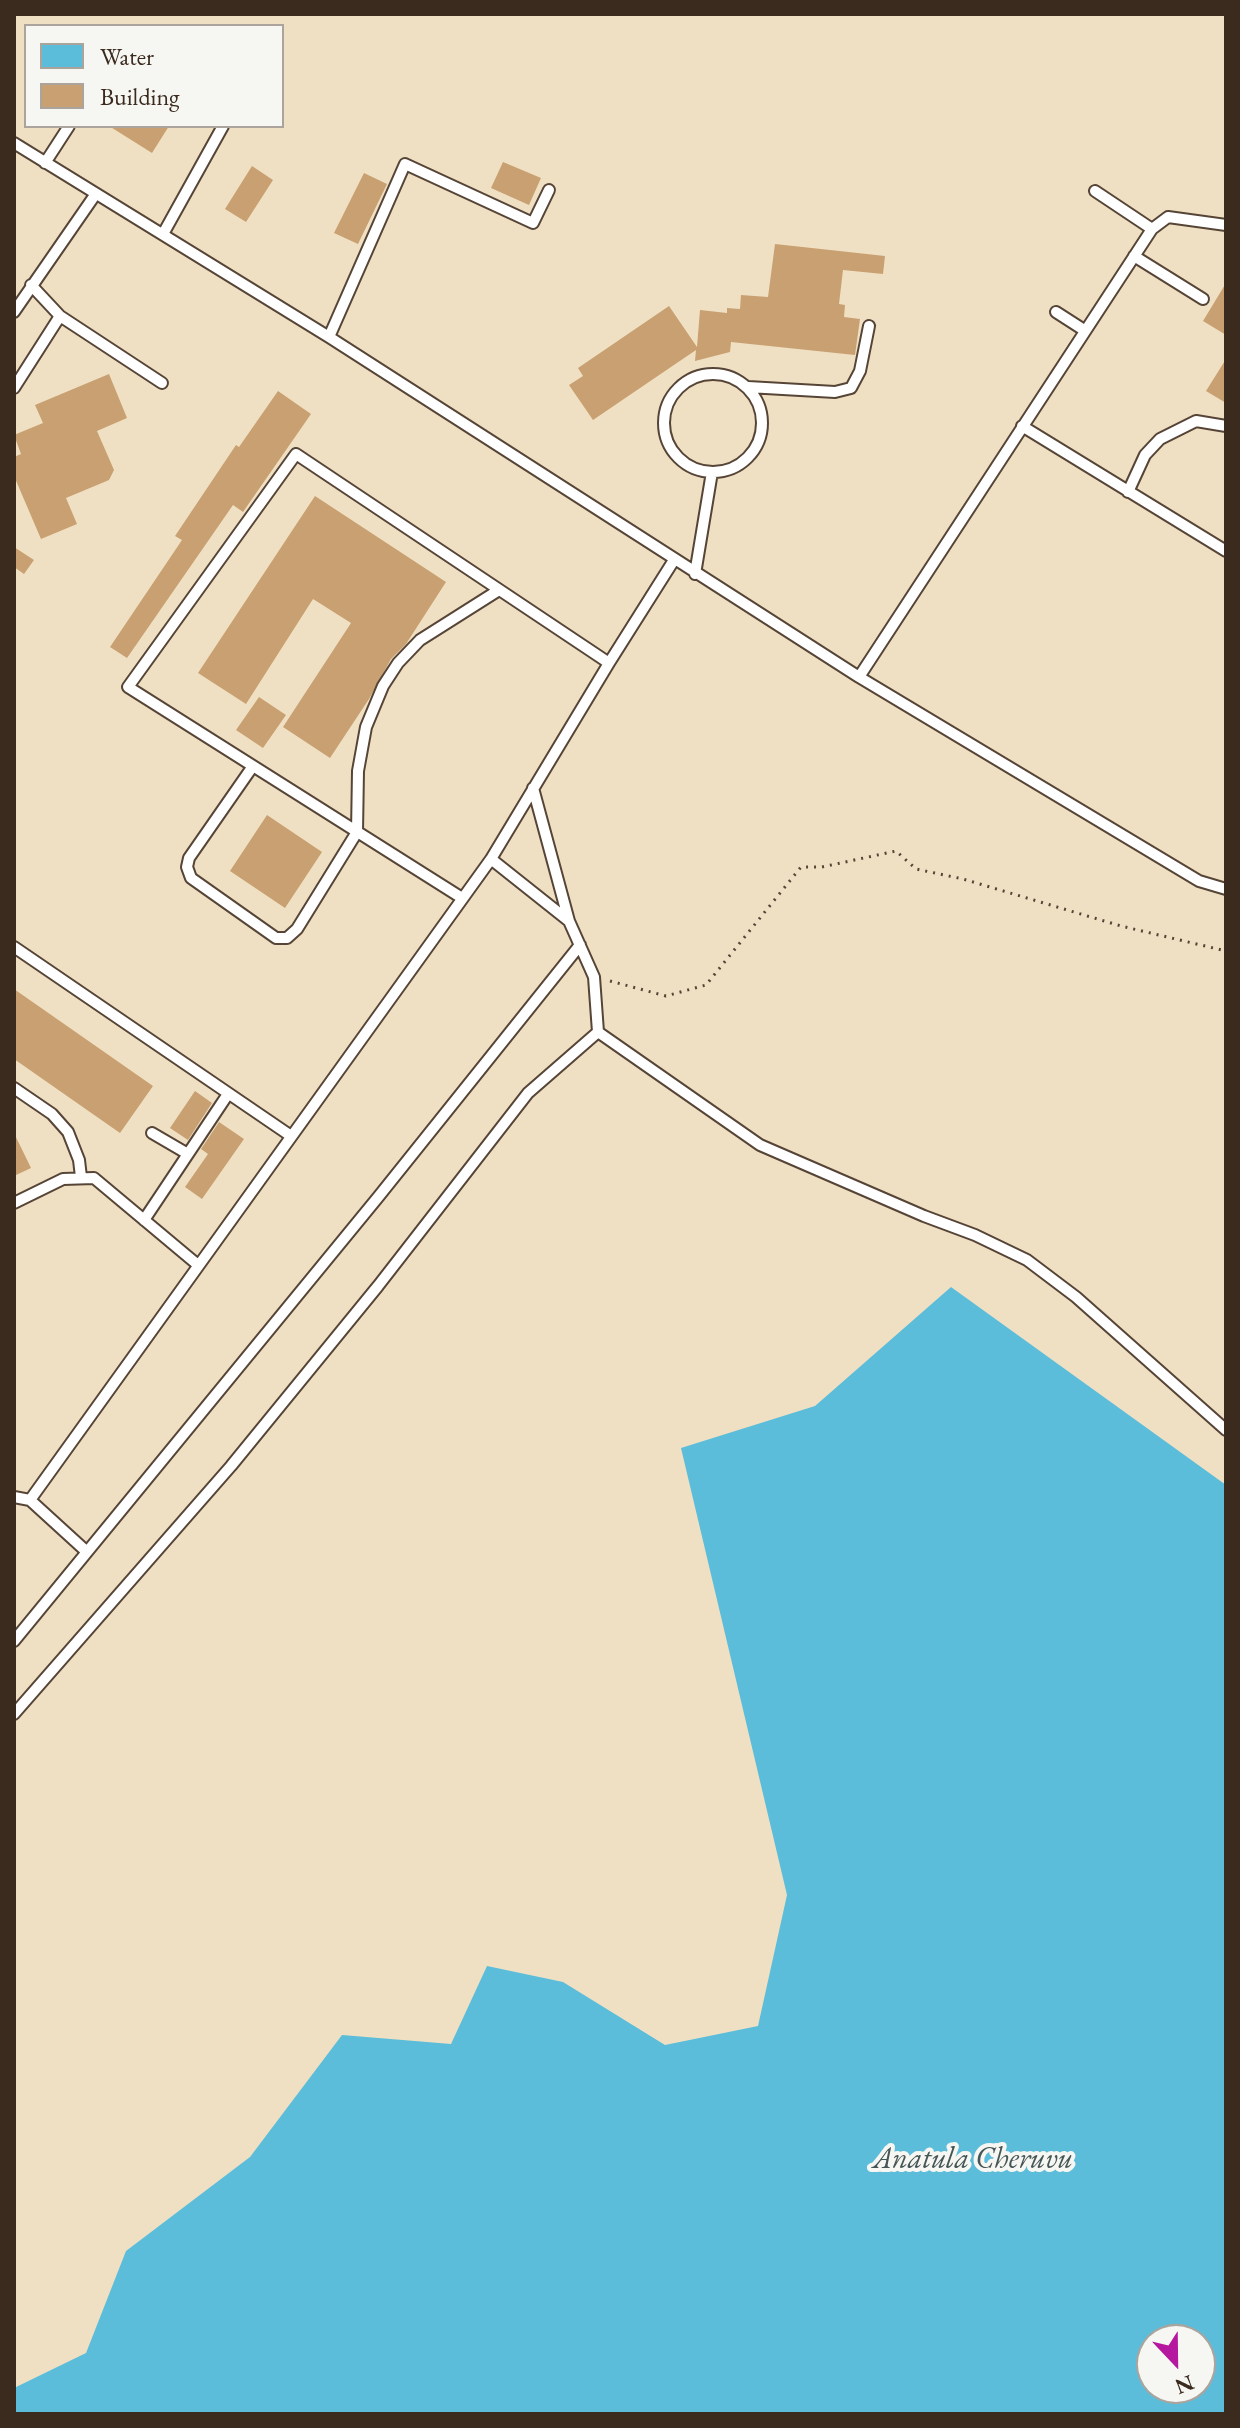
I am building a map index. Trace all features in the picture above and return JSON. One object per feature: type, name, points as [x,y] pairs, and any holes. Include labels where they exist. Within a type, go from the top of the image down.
[{"type":"lane","points":[[45,163],[68,128]]},
{"type":"lane","points":[[163,234],[222,128]]},
{"type":"lane","points":[[14,143],[329,337],[859,677],[1199,881],[1226,889]]},
{"type":"lane","points":[[329,337],[405,164],[533,223],[549,190]]},
{"type":"lane","points":[[1095,191],[1152,229]]},
{"type":"lane","points":[[14,312],[95,195]]},
{"type":"lane","points":[[859,677],[1152,229],[1168,217],[1226,225]]},
{"type":"lane","points":[[1134,256],[1203,299]]},
{"type":"lane","points":[[31,285],[60,316],[162,383]]},
{"type":"lane","points":[[1056,312],[1084,330]]},
{"type":"lane","points":[[14,388],[60,316]]},
{"type":"lane","points":[[748,387],[835,392],[851,388],[860,371],[869,326]]},
{"type":"lane","points":[[718,374],[734,378],[748,387],[758,401],[763,417],[762,433],[755,449],[736,465],[712,472],[683,462],[672,450],[664,421],[667,405],[675,392],[687,381],[701,375],[718,374]]},
{"type":"lane","points":[[1128,492],[1145,455],[1160,439],[1196,421],[1226,426]]},
{"type":"lane","points":[[1022,426],[1226,551]]},
{"type":"lane","points":[[462,898],[128,687],[296,454],[609,663]]},
{"type":"lane","points":[[695,574],[712,472]]},
{"type":"lane","points":[[30,1500],[491,859],[674,560]]},
{"type":"lane","points":[[253,766],[189,858],[187,867],[191,878],[276,938],[287,938],[297,929],[357,832],[358,771],[366,727],[383,686],[398,663],[420,640],[499,590]]},
{"type":"lane","points":[[533,788],[569,921],[594,977],[598,1032]]},
{"type":"lane","points":[[491,859],[569,921]]},
{"type":"lane","points":[[14,1641],[379,1196],[580,945]]},
{"type":"lane","points":[[14,947],[291,1136]]},
{"type":"lane","points":[[598,1032],[760,1145],[1027,1260],[1076,1297],[1226,1430]]},
{"type":"lane","points":[[14,1714],[231,1466],[378,1286],[528,1093],[598,1032]]},
{"type":"lane","points":[[14,1088],[52,1114],[68,1132],[79,1160],[81,1177]]},
{"type":"lane","points":[[144,1220],[228,1094]]},
{"type":"lane","points":[[152,1133],[188,1154]]},
{"type":"lane","points":[[14,1203],[63,1179],[94,1178],[198,1265]]},
{"type":"lane","points":[[14,1497],[30,1500],[87,1552]]},
{"type":"path","points":[[594,977],[666,996],[706,985],[801,867],[822,867],[896,851],[916,869],[963,879],[1121,926],[1226,951]]},
{"type":"water","name":"Anatula Cheruvu","points":[[951,1287],[1226,1485],[1226,2414],[14,2414],[14,2388],[86,2353],[126,2251],[250,2157],[342,2035],[451,2044],[487,1966],[563,1982],[665,2045],[758,2026],[787,1895],[681,1448],[815,1406]]},
{"type":"building","points":[[112,128],[168,128],[152,153]]},
{"type":"building","points":[[503,162],[541,178],[529,205],[491,188]]},
{"type":"building","points":[[252,166],[273,180],[246,222],[225,209]]},
{"type":"building","points":[[364,173],[387,184],[358,244],[334,233]]},
{"type":"building","points":[[775,244],[885,256],[883,274],[843,270],[839,304],[845,305],[844,317],[860,319],[855,355],[731,342],[730,352],[695,361],[696,350],[593,420],[569,385],[583,376],[578,368],[669,306],[697,347],[700,310],[727,313],[727,308],[740,309],[741,295],[768,297]]},
{"type":"building","points":[[1226,283],[1226,335],[1203,321]]},
{"type":"building","points":[[1226,359],[1226,403],[1206,391]]},
{"type":"building","points":[[109,374],[127,418],[97,431],[114,470],[109,480],[66,498],[77,524],[41,539],[14,476],[14,457],[21,454],[14,435],[43,423],[35,405]]},
{"type":"building","points":[[278,391],[311,414],[243,512],[233,505],[127,658],[110,647],[182,540],[175,536],[236,445],[239,447]]},
{"type":"building","points":[[315,496],[446,582],[406,644],[391,659],[330,758],[283,727],[351,623],[313,599],[246,704],[198,673]]},
{"type":"building","points":[[14,547],[34,560],[24,574],[14,567]]},
{"type":"building","points":[[259,697],[286,715],[263,748],[236,730]]},
{"type":"building","points":[[267,815],[322,852],[285,908],[230,871]]},
{"type":"building","points":[[14,989],[153,1086],[120,1133],[14,1059]]},
{"type":"building","points":[[195,1091],[212,1103],[188,1140],[170,1128]]},
{"type":"building","points":[[219,1122],[244,1139],[202,1199],[185,1187],[208,1154],[201,1149]]},
{"type":"building","points":[[14,1133],[31,1168],[14,1176]]}]
